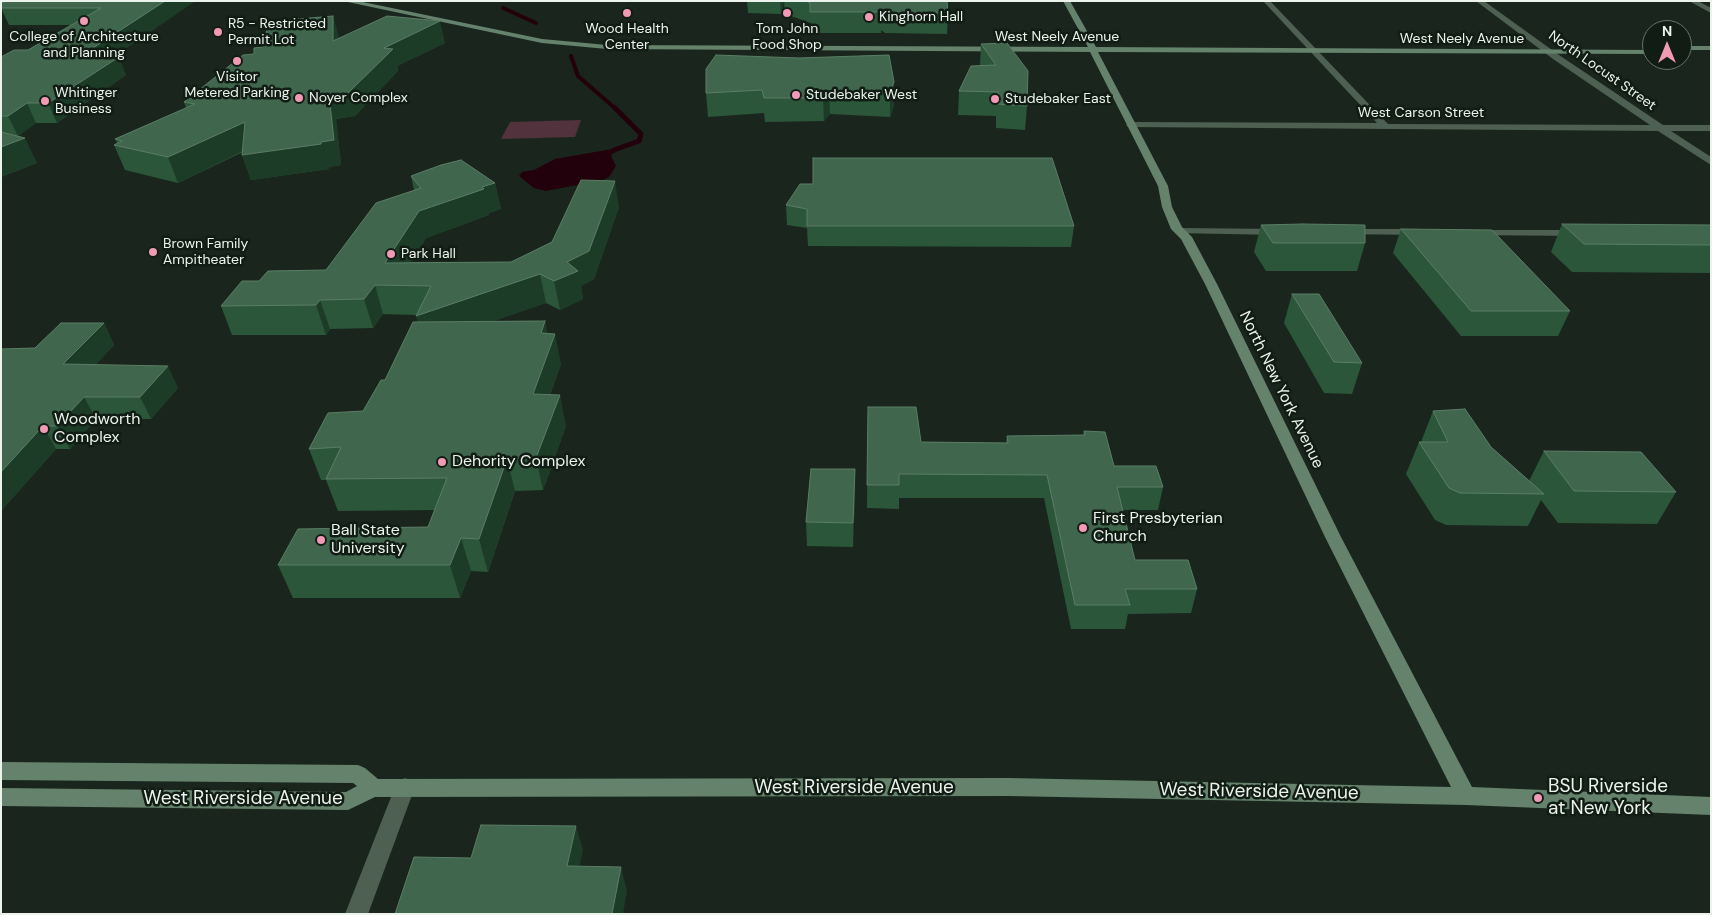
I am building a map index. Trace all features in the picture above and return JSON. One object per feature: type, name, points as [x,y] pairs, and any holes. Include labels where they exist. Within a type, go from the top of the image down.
[{"type":"street","name":"West Neely Avenue","points":[[346,1],[525,38],[607,47],[1642,48]]},
{"type":"street","name":"West Neely Avenue","points":[[375,1],[543,36],[604,43],[1092,48]]},
{"type":"street","name":"North New York Avenue","points":[[1066,1],[1163,186],[1167,207],[1180,231],[1186,237],[1210,284],[1350,570],[1466,796]]},
{"type":"street","points":[[1266,1],[1385,126]]},
{"type":"street","name":"North Locust Street","points":[[1479,1],[1711,162]]},
{"type":"street","points":[[1692,1],[1711,11]]},
{"type":"street","points":[[1692,48],[1711,48]]},
{"type":"street","name":"West Neely Avenue","points":[[1546,49],[1642,52]]},
{"type":"street","points":[[1692,52],[1711,52]]},
{"type":"street","name":"West Carson Street","points":[[1131,125],[1711,128]]},
{"type":"street","points":[[1180,231],[1294,232]]},
{"type":"street","points":[[1331,232],[1430,232]]},
{"type":"street","points":[[1467,233],[1587,233]]},
{"type":"street","points":[[1,771],[358,774],[373,788]]},
{"type":"street","points":[[356,914],[405,787]]},
{"type":"street","name":"West Riverside Avenue","points":[[1,797],[348,801],[373,788],[405,787],[696,789],[1008,787],[1466,796],[1711,806]]},
{"type":"shaded area","points":[[581,120],[575,137],[501,139],[510,122]]},
{"type":"shaded area","points":[[612,149],[617,152],[611,156],[616,166],[609,177],[603,180],[546,191],[534,188],[519,176],[522,172],[534,170],[555,159]]},
{"type":"building","points":[[7,1],[165,1],[90,50],[114,50],[103,57],[119,57],[48,103],[27,103],[8,116],[1,116],[1,57],[14,50],[28,50],[101,8],[1,8],[1,3]]},
{"type":"building","points":[[806,1],[947,1],[948,13],[885,12],[880,9],[881,12],[810,12],[810,3]]},
{"type":"building","points":[[333,16],[333,41],[387,16],[440,21],[384,48],[393,49],[348,93],[329,95],[334,140],[321,142],[321,144],[242,155],[245,122],[168,157],[114,145],[122,141],[115,139],[195,104],[184,102],[243,55],[254,54],[254,48],[263,47],[268,24],[277,23],[276,21]]},
{"type":"building","points":[[1007,43],[1028,71],[1027,106],[998,104],[998,92],[959,91],[971,66],[996,65],[981,44]]},
{"type":"building","points":[[716,55],[799,58],[889,55],[894,82],[890,93],[829,90],[823,98],[764,98],[762,90],[706,93],[706,69]]},
{"type":"building","points":[[1,132],[25,138],[1,147]]},
{"type":"building","points":[[813,158],[1052,158],[1074,226],[807,226],[807,209],[786,205],[800,184],[813,184]]},
{"type":"building","points":[[461,160],[495,183],[482,187],[484,189],[419,211],[385,263],[511,262],[552,242],[581,180],[615,181],[589,251],[567,262],[578,271],[554,281],[540,274],[416,316],[431,286],[375,285],[364,299],[320,300],[316,305],[221,306],[242,281],[259,281],[268,271],[326,270],[376,203],[421,188],[411,176]]},
{"type":"building","points":[[1562,224],[1711,225],[1711,245],[1584,244]]},
{"type":"building","points":[[1261,225],[1365,225],[1365,243],[1273,243]]},
{"type":"building","points":[[1401,229],[1492,230],[1570,311],[1471,311]]},
{"type":"building","points":[[1292,294],[1319,294],[1362,363],[1334,362]]},
{"type":"building","points":[[545,321],[541,333],[555,334],[533,394],[560,395],[536,458],[507,459],[479,539],[461,538],[450,565],[278,565],[298,529],[428,527],[447,478],[326,479],[341,447],[309,449],[328,413],[363,411],[381,380],[385,380],[413,322]]},
{"type":"building","points":[[61,323],[104,323],[63,364],[168,366],[140,397],[84,397],[57,426],[43,426],[1,472],[1,349],[35,348]]},
{"type":"building","points":[[868,407],[916,407],[921,442],[1008,443],[1007,436],[1085,435],[1084,431],[1105,432],[1114,466],[1156,466],[1163,487],[1117,487],[1135,560],[1188,560],[1197,589],[1125,589],[1130,605],[1075,605],[1047,475],[899,474],[899,485],[867,485]]},
{"type":"building","points":[[1465,409],[1491,447],[1544,494],[1460,493],[1449,488],[1419,442],[1448,442],[1433,411]]},
{"type":"building","points":[[1544,451],[1641,452],[1676,492],[1574,491]]},
{"type":"building","points":[[811,469],[855,469],[853,523],[806,522]]},
{"type":"building","points":[[481,825],[576,826],[567,866],[621,867],[612,914],[395,914],[414,857],[471,858]]},
{"type":"waterway","points":[[503,8],[536,23]]},
{"type":"waterway","points":[[571,56],[578,76],[617,110]]},
{"type":"waterway","points":[[614,150],[639,141],[641,134],[617,110]]},
{"type":"place","name":"Wood Health Center","points":[[627,13]]},
{"type":"place","name":"Tom John Food Shop","points":[[787,13]]},
{"type":"place","name":"Kinghorn Hall","points":[[869,17]]},
{"type":"place","name":"College of Architecture and Planning","points":[[84,21]]},
{"type":"place","name":"R5 - Restricted Permit Lot","points":[[218,32]]},
{"type":"place","name":"Visitor Metered Parking","points":[[237,61]]},
{"type":"place","name":"Studebaker West","points":[[796,95]]},
{"type":"place","name":"Noyer Complex","points":[[299,98]]},
{"type":"place","name":"Studebaker East","points":[[995,99]]},
{"type":"place","name":"Whitinger Business","points":[[45,101]]},
{"type":"place","name":"Brown Family Ampitheater","points":[[153,252]]},
{"type":"place","name":"Park Hall","points":[[391,254]]},
{"type":"place","name":"Woodworth Complex","points":[[44,429]]},
{"type":"place","name":"Dehority Complex","points":[[442,462]]},
{"type":"place","name":"First Presbyterian Church","points":[[1083,528]]},
{"type":"place","name":"Ball State University","points":[[321,540]]},
{"type":"place","name":"BSU Riverside at New York","points":[[1538,798]]}]
